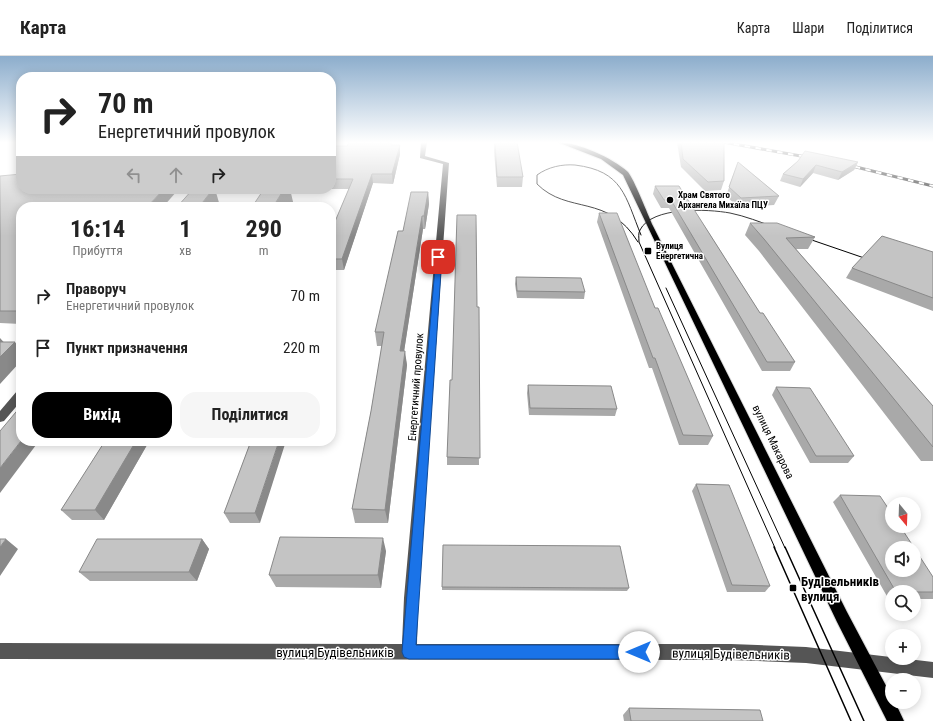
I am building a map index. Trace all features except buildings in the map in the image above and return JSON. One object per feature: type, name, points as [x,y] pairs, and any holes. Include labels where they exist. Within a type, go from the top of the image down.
[{"type":"main road","name":"вулиця Макарова","points":[[625,173],[865,662],[896,721]]},
{"type":"street","name":"Енергетичний провулок","points":[[409,652],[445,173]]},
{"type":"street","points":[[0,418],[16,400]]},
{"type":"street","name":"вулиця Будівельників","points":[[0,651],[731,652],[806,655],[933,670]]},
{"type":"tram line","points":[[540,173],[537,175],[537,184],[549,193],[562,199],[601,210],[614,217],[626,227],[638,242]]},
{"type":"tram line","points":[[603,173],[613,180],[626,197],[640,231]]},
{"type":"tram line","points":[[640,231],[646,222],[656,217],[668,213],[695,210],[730,213],[747,217],[774,227]]},
{"type":"tram line","points":[[640,231],[641,235]]},
{"type":"tram line","points":[[640,231],[639,242],[775,548]]},
{"type":"tram line","points":[[803,237],[873,261]]},
{"type":"tram line","points":[[666,288],[785,548]]},
{"type":"tram line","points":[[774,547],[851,721]]},
{"type":"tram line","points":[[785,547],[864,721]]},
{"type":"railway","points":[[881,173],[933,186]]},
{"type":"place","name":"Храм Святого Архангела Михаїла ПЦУ","points":[[670,200]]},
{"type":"place","name":"Вулиця Енергетична","points":[[648,251]]},
{"type":"place","name":"Будівельників вулиця","points":[[793,588]]},
{"type":"route","points":[[438,257],[409,652],[639,652]]}]
